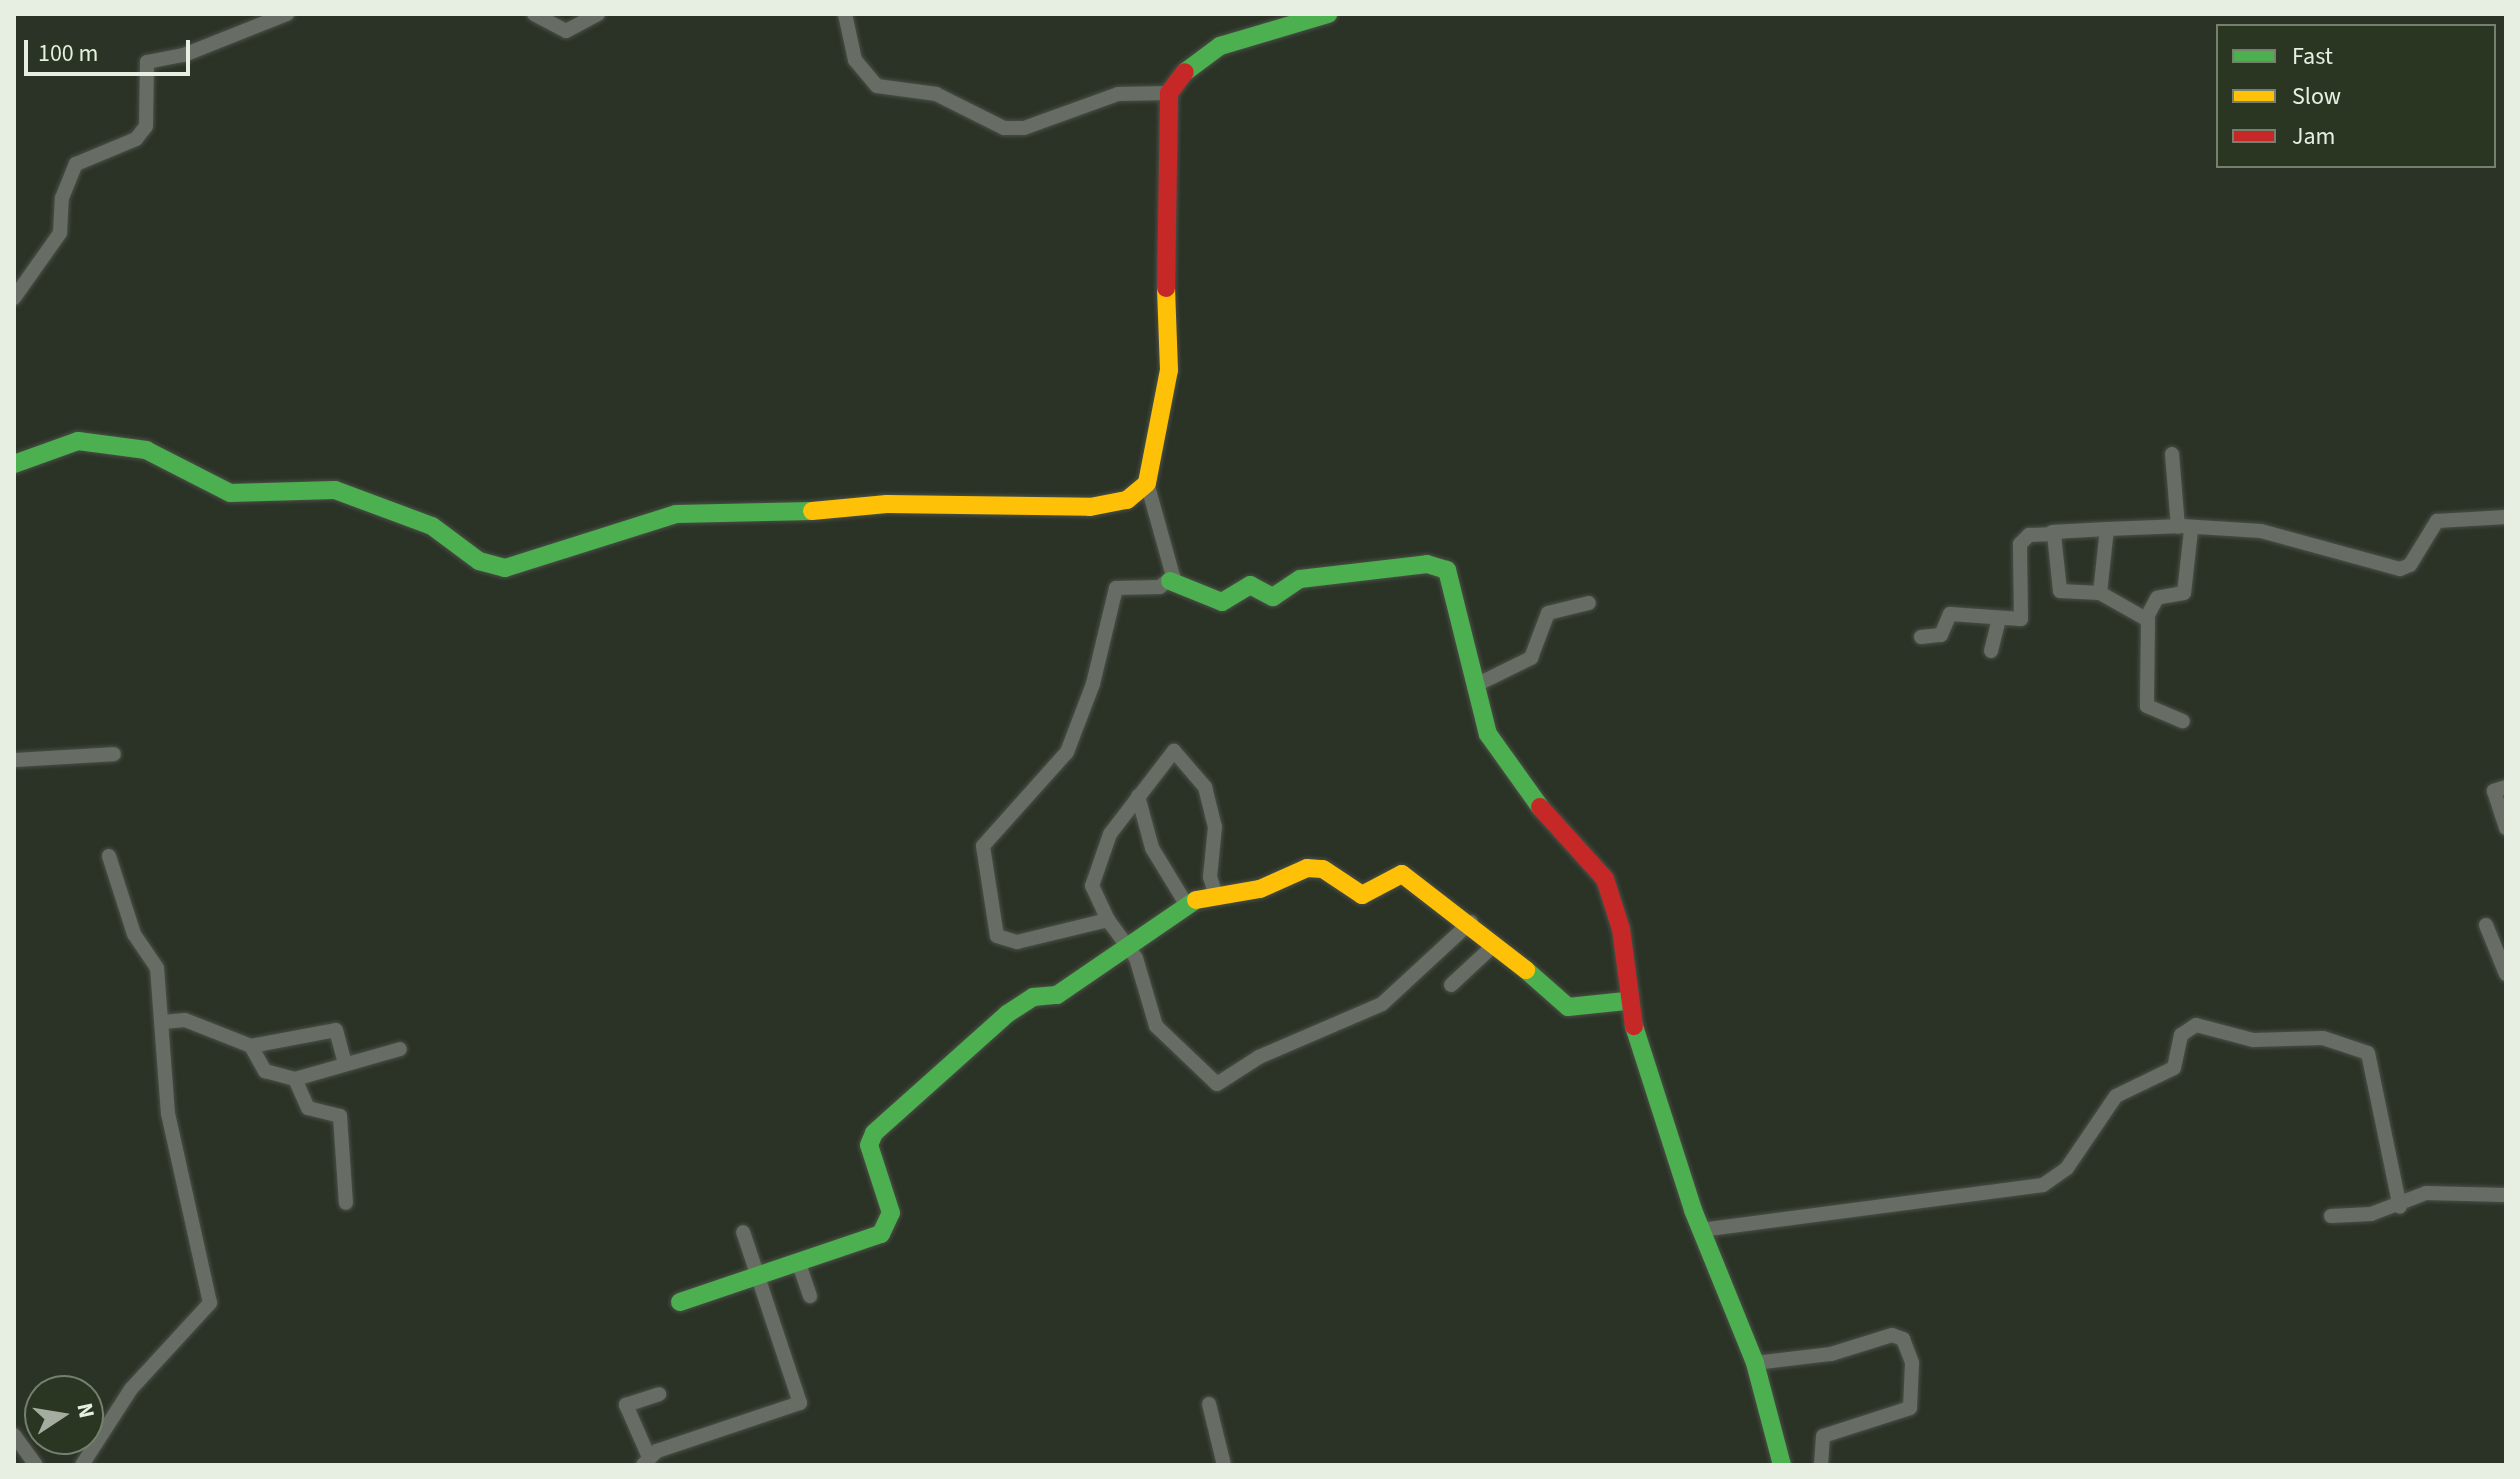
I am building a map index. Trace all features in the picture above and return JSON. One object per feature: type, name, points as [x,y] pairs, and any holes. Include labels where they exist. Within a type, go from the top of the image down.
[{"type":"street","points":[[14,298],[60,233],[62,198],[76,164],[136,139],[146,126],[141,80],[147,62],[184,55],[287,14]]},
{"type":"street","points":[[534,14],[566,31],[598,14]]},
{"type":"street","points":[[845,14],[855,60],[877,86],[936,94],[1004,128],[1024,128],[1118,94],[1169,93]]},
{"type":"street","points":[[1170,581],[1169,548],[1147,483],[1171,343],[1162,197],[1169,93],[1193,61],[1220,46],[1328,14]]},
{"type":"street","points":[[14,464],[78,441],[146,450],[230,493],[335,490],[370,498],[432,526],[479,561],[505,568],[676,514],[755,517],[887,504],[1090,507],[1127,500],[1147,483]]},
{"type":"street","points":[[2172,454],[2184,528],[2189,588],[2157,598],[2148,619],[2147,706],[2183,721]]},
{"type":"street","points":[[1921,637],[1941,635],[1946,615],[2021,619],[2021,541],[2052,532],[2184,528],[2261,531],[2400,569],[2410,565],[2437,521],[2506,517]]},
{"type":"street","points":[[2100,593],[2107,529]]},
{"type":"street","points":[[2052,532],[2057,587],[2100,593],[2148,619]]},
{"type":"street","points":[[1108,920],[1081,932],[1001,941],[981,852],[1067,752],[1093,684],[1116,588],[1170,581],[1186,594],[1229,602],[1250,585],[1273,597],[1300,579],[1434,564],[1450,576],[1488,734],[1517,781],[1600,869],[1621,929],[1626,1001],[1701,1230],[1755,1363],[1782,1465]]},
{"type":"street","points":[[1474,686],[1531,658],[1548,613],[1589,603]]},
{"type":"street","points":[[1991,651],[1999,618]]},
{"type":"street","points":[[1216,896],[1213,817],[1192,766],[1171,752],[1110,834],[1093,881],[1108,920],[1132,950],[1156,1026],[1217,1084],[1259,1057],[1372,1010],[1471,922]]},
{"type":"street","points":[[14,760],[114,754]]},
{"type":"street","points":[[2506,787],[2494,791],[2506,828]]},
{"type":"street","points":[[1138,796],[1152,848],[1185,902]]},
{"type":"street","points":[[82,1465],[131,1389],[210,1303],[168,1114],[157,968],[134,934],[109,856]]},
{"type":"street","points":[[680,1302],[760,1274],[858,1248],[890,1224],[869,1145],[874,1133],[1007,1014],[1033,997],[1057,995],[1132,950],[1185,902],[1260,889],[1307,868],[1323,869],[1362,895],[1402,874],[1471,922],[1568,1007],[1626,1001]]},
{"type":"street","points":[[2486,925],[2506,974]]},
{"type":"street","points":[[1451,985],[1494,945]]},
{"type":"street","points":[[163,1022],[185,1020],[251,1046],[333,1030],[344,1060]]},
{"type":"street","points":[[1701,1230],[2043,1185],[2067,1168],[2116,1096],[2174,1068],[2181,1035],[2196,1025],[2253,1040],[2323,1038],[2368,1053],[2400,1207]]},
{"type":"street","points":[[251,1046],[265,1071],[295,1079],[344,1060],[400,1049]]},
{"type":"street","points":[[295,1079],[308,1108],[340,1116],[346,1203]]},
{"type":"street","points":[[2331,1216],[2400,1207],[2426,1193],[2506,1195]]},
{"type":"street","points":[[659,1394],[626,1405],[646,1460],[800,1403],[760,1274],[743,1232]]},
{"type":"street","points":[[799,1264],[810,1296]]},
{"type":"street","points":[[1755,1363],[1831,1354],[1892,1335],[1903,1339],[1912,1363],[1910,1408],[1823,1436],[1821,1465]]},
{"type":"street","points":[[1209,1404],[1224,1465]]},
{"type":"street","points":[[14,1435],[36,1465]]},
{"type":"traffic: fast","points":[[1185,72],[1220,46],[1328,14]]},
{"type":"traffic: fast","points":[[14,464],[78,441],[146,450],[230,493],[335,490],[432,526],[479,561],[505,568],[676,514],[812,511]]},
{"type":"traffic: fast","points":[[1170,581],[1222,602],[1250,585],[1273,597],[1300,579],[1427,564],[1447,570],[1488,734],[1540,807]]},
{"type":"traffic: fast","points":[[680,1302],[881,1234],[891,1213],[869,1145],[874,1133],[1007,1014],[1033,997],[1057,995],[1196,900]]},
{"type":"traffic: fast","points":[[1526,970],[1568,1007],[1626,1001]]},
{"type":"traffic: fast","points":[[1634,1026],[1693,1210],[1755,1363],[1782,1465]]},
{"type":"traffic: slow","points":[[812,511],[887,504],[1090,507],[1127,500],[1147,483],[1169,370],[1166,288]]},
{"type":"traffic: slow","points":[[1196,900],[1260,889],[1307,868],[1323,869],[1362,895],[1402,874],[1526,970]]},
{"type":"traffic: jam","points":[[1166,288],[1169,93],[1185,72]]},
{"type":"traffic: jam","points":[[1540,807],[1605,879],[1621,929],[1634,1026]]}]
